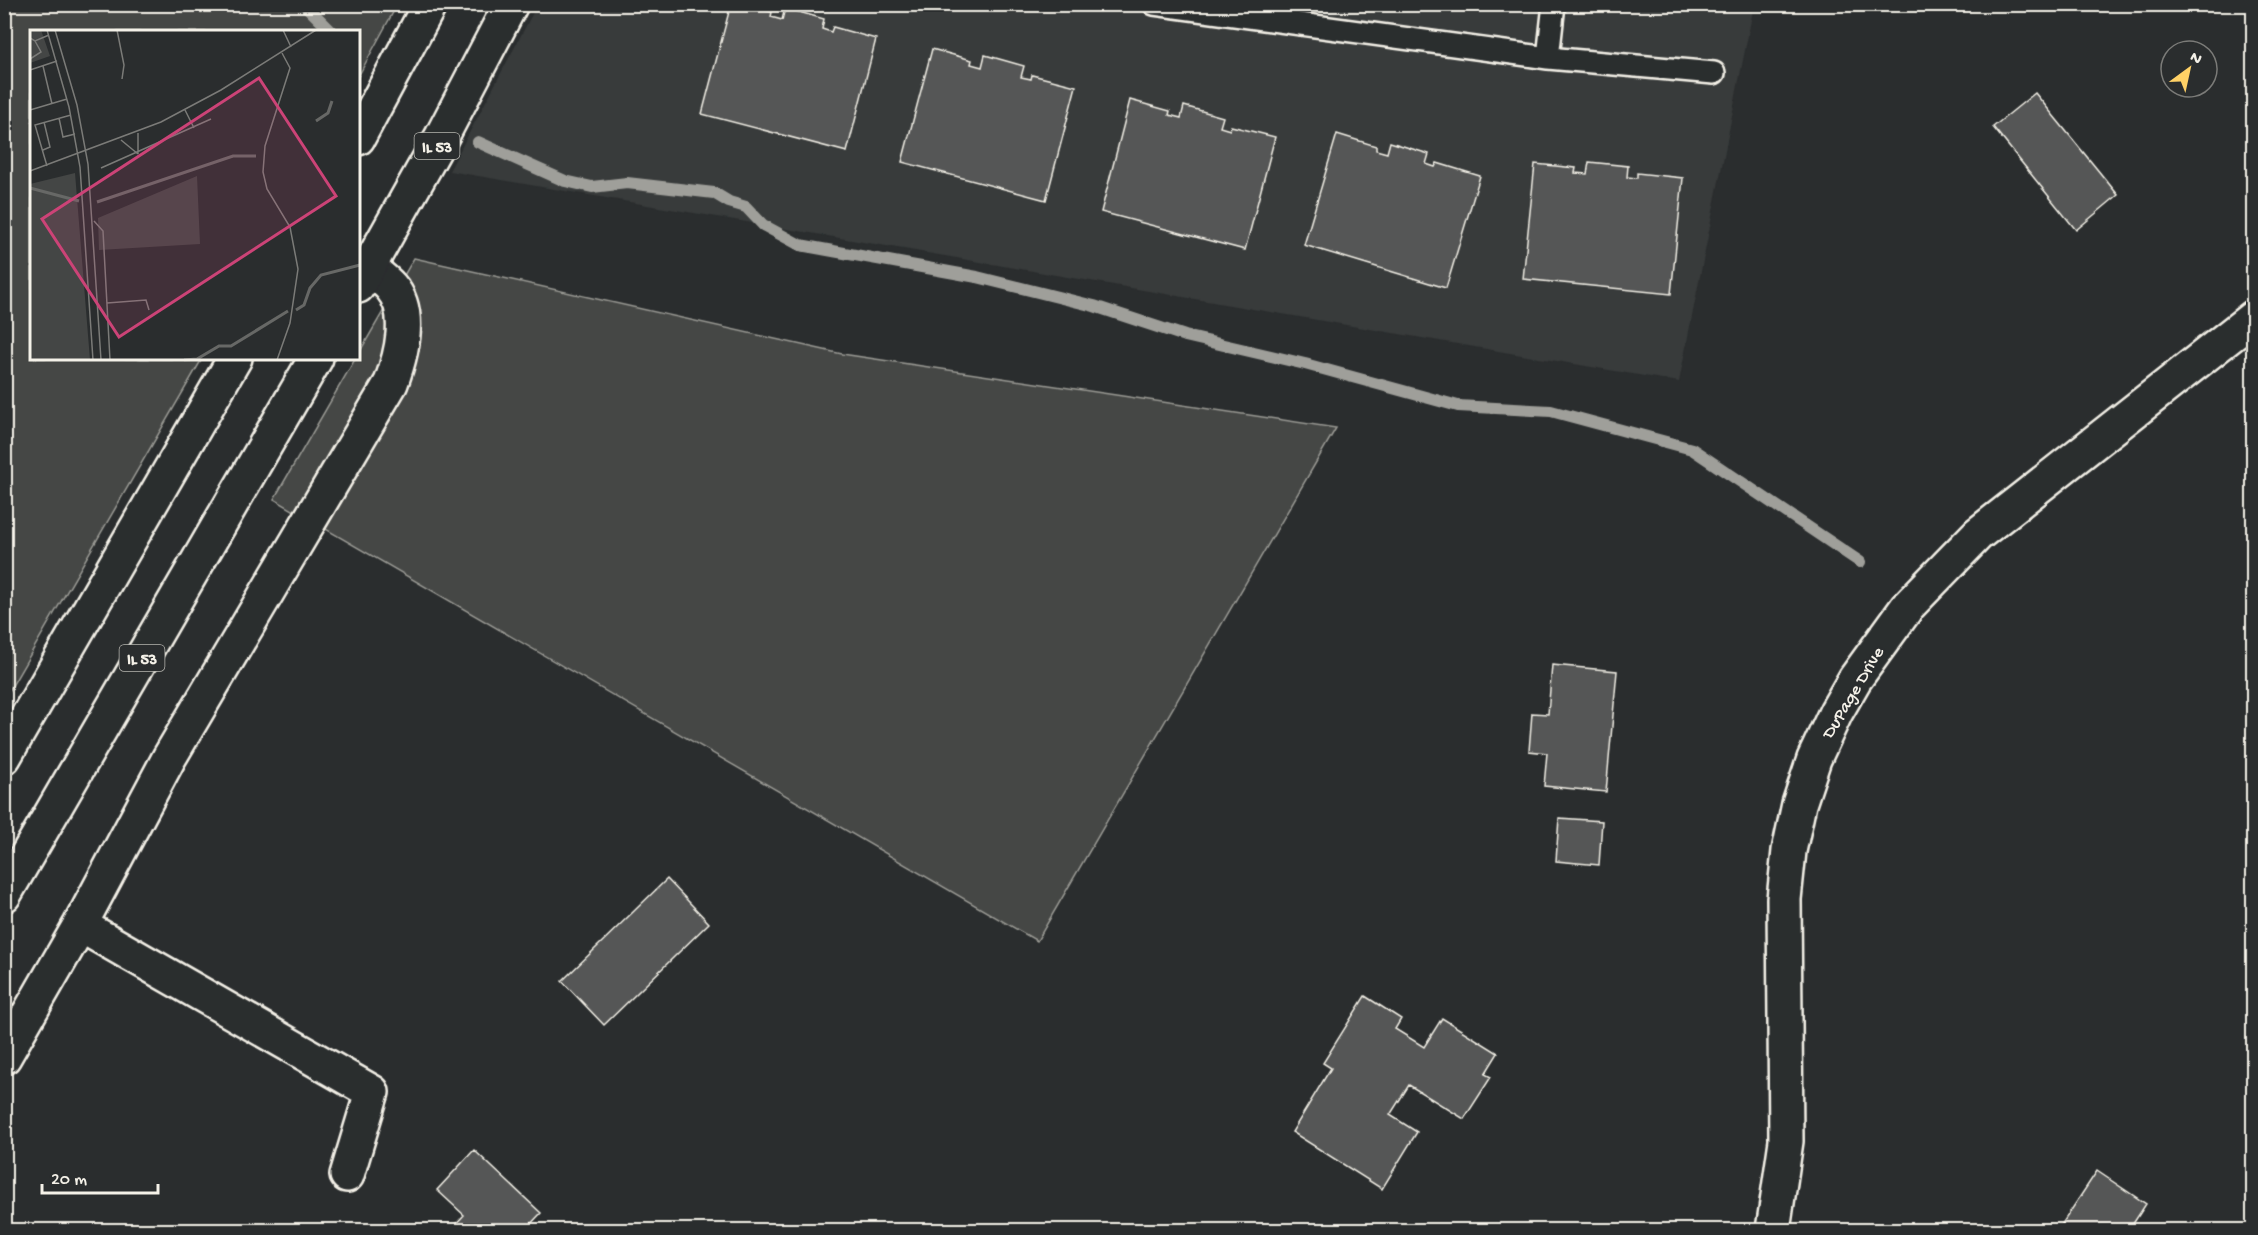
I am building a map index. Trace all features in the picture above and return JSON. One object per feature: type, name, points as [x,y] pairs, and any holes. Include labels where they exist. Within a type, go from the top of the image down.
[{"type":"street","points":[[360,134],[430,4]]},
{"type":"street","name":"IL 53","points":[[364,277],[442,136],[511,4]]},
{"type":"street","points":[[4,1057],[80,925],[169,758],[391,383],[399,361],[403,336],[402,305],[392,287],[364,277]]},
{"type":"street","name":"DuPage Drive","points":[[1773,1230],[1786,1141],[1784,910],[1790,851],[1799,804],[1814,759],[1836,712],[1855,679],[1908,606],[1978,534],[2253,317]]},
{"type":"street","points":[[4,757],[235,360]]},
{"type":"street","name":"IL 53","points":[[4,895],[315,360]]},
{"type":"street","points":[[80,925],[372,1092],[347,1175]]},
{"type":"lane","points":[[1154,4],[1548,58],[1714,73]]},
{"type":"lane","points":[[1548,58],[1554,4]]},
{"type":"shaded area","points":[[5,4],[397,5],[360,73],[360,30],[30,30],[30,360],[201,360],[5,698]]},
{"type":"shaded area","points":[[537,5],[1754,5],[1679,382],[449,171]]},
{"type":"shaded area","points":[[414,258],[842,354],[1336,428],[1037,941],[274,499],[354,360],[360,360],[360,351]]},
{"type":"building","points":[[731,4],[741,4],[772,12],[771,17],[782,20],[785,8],[824,19],[822,29],[831,32],[833,27],[876,39],[847,152],[702,114]]},
{"type":"building","points":[[932,49],[972,60],[971,64],[982,67],[985,55],[1024,66],[1021,77],[1031,79],[1032,75],[1076,86],[1046,200],[902,162]]},
{"type":"building","points":[[2035,93],[2118,195],[2076,230],[1993,127]]},
{"type":"building","points":[[1130,100],[1170,111],[1169,115],[1181,118],[1184,106],[1223,117],[1220,127],[1230,130],[1231,126],[1275,137],[1245,250],[1101,212]]},
{"type":"building","points":[[1337,134],[1376,146],[1376,150],[1387,153],[1390,142],[1429,154],[1426,164],[1435,167],[1437,163],[1480,176],[1446,288],[1304,245]]},
{"type":"building","points":[[1589,162],[1628,166],[1627,177],[1637,178],[1637,173],[1683,178],[1671,294],[1523,279],[1535,164],[1576,168],[1575,173],[1587,174]]},
{"type":"building","points":[[1552,665],[1617,671],[1606,792],[1544,786],[1547,753],[1529,751],[1532,713],[1548,714]]},
{"type":"building","points":[[1559,818],[1602,821],[1599,865],[1556,861]]},
{"type":"building","points":[[667,879],[709,923],[604,1025],[562,981]]},
{"type":"building","points":[[1365,996],[1401,1019],[1395,1029],[1424,1047],[1442,1018],[1498,1053],[1485,1074],[1491,1077],[1464,1119],[1409,1085],[1390,1115],[1417,1132],[1382,1189],[1292,1132],[1331,1068],[1323,1063]]},
{"type":"building","points":[[474,1150],[541,1213],[525,1230],[421,1230],[421,1228],[453,1227],[464,1215],[437,1190]]},
{"type":"building","points":[[2097,1171],[2146,1204],[2129,1230],[2058,1230]]},
{"type":"building","points":[[298,1224],[299,1230],[246,1230],[246,1226]]},
{"type":"waterway","points":[[304,4],[330,30]]},
{"type":"waterway","points":[[478,142],[565,181],[592,187],[627,183],[714,193],[729,202],[746,207],[763,225],[800,245],[977,277],[1094,306],[1185,336],[1305,364],[1458,406],[1551,411],[1692,449],[1860,562]]}]
